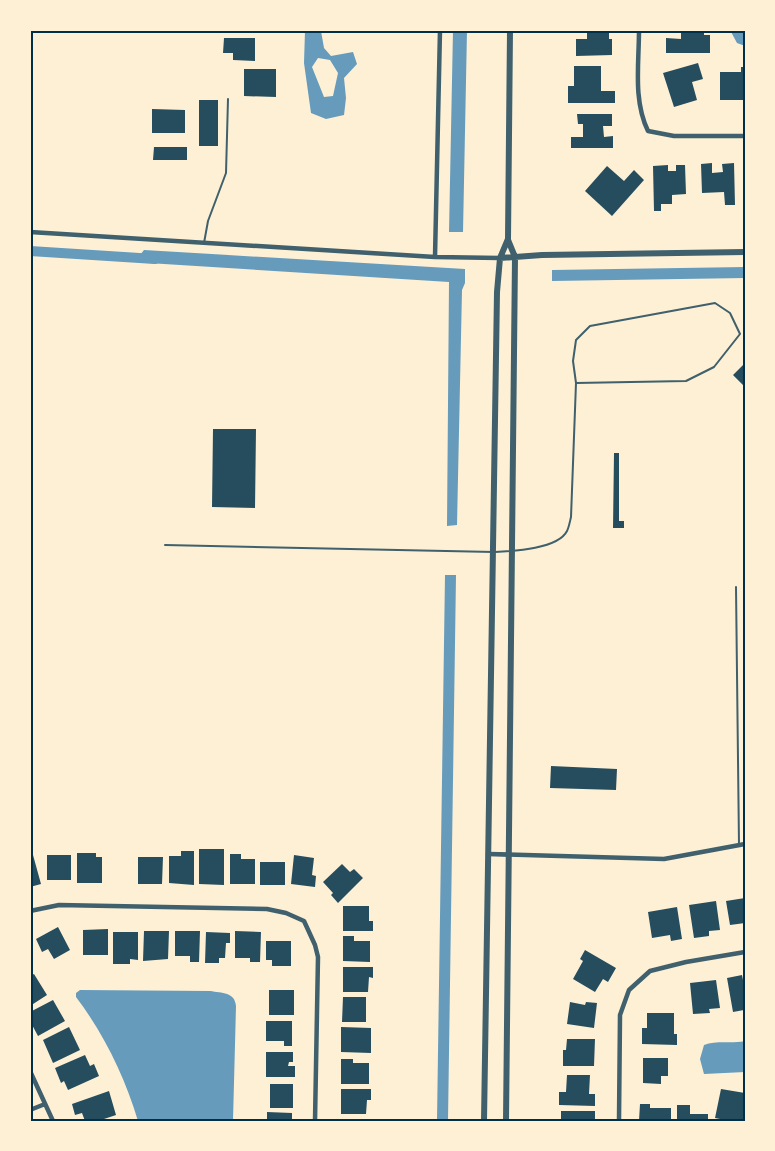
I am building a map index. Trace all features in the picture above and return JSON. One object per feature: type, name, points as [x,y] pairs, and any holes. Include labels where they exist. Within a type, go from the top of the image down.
[{"type":"street","points":[[435,257],[440,30]]},
{"type":"street","points":[[506,1121],[515,257],[508,239],[510,30]]},
{"type":"street","points":[[639,30],[638,97],[641,117],[648,130],[674,136],[745,136]]},
{"type":"street","points":[[30,232],[435,257],[500,258],[542,255],[745,252]]},
{"type":"street","points":[[484,1121],[497,292],[500,258],[508,239]]},
{"type":"street","points":[[488,854],[664,859],[742,844]]},
{"type":"street","points":[[30,911],[59,905],[267,909],[304,921],[318,957],[315,1121]]},
{"type":"street","points":[[619,1121],[620,1015],[629,990],[650,971],[745,952]]},
{"type":"street","points":[[30,1071],[53,1121]]},
{"type":"street","points":[[30,1110],[45,1104]]},
{"type":"lane","points":[[204,243],[208,221],[226,173],[228,99]]},
{"type":"lane","points":[[165,545],[494,552],[552,544],[567,532],[571,517],[576,383],[573,361],[576,340],[590,326],[715,303],[730,313],[740,334],[714,367],[686,381],[576,383]]},
{"type":"lane","points":[[736,587],[742,844]]},
{"type":"water","points":[[453,30],[467,30],[463,232],[449,232]]},
{"type":"water","points":[[730,30],[745,30],[745,46],[737,43]]},
{"type":"water","points":[[305,31],[321,31],[324,48],[331,56],[353,52],[357,64],[344,78],[346,98],[344,115],[326,119],[311,113],[304,63]],"holes":[[[318,58],[330,60],[338,73],[333,96],[324,97],[312,67]]]},
{"type":"water","points":[[144,250],[465,269],[465,283],[462,290],[457,525],[447,526],[449,282],[148,263],[140,255]]},
{"type":"water","points":[[745,267],[745,278],[552,281],[552,270]]},
{"type":"water","points":[[445,575],[456,575],[448,1121],[437,1121]]},
{"type":"water","points":[[80,990],[210,991],[223,993],[233,998],[236,1006],[233,1121],[138,1121],[113,1056],[76,997],[76,993]]},
{"type":"water","points":[[745,1041],[745,1072],[704,1074],[700,1059],[704,1045]]},
{"type":"building","points":[[587,30],[609,30],[609,39],[612,39],[612,55],[576,56],[576,39],[587,39]]},
{"type":"building","points":[[681,30],[704,30],[704,35],[710,35],[710,53],[666,53],[666,38],[681,39]]},
{"type":"building","points":[[224,38],[255,38],[255,61],[233,60],[233,53],[223,53]]},
{"type":"building","points":[[698,63],[703,79],[692,82],[697,100],[674,107],[663,73]]},
{"type":"building","points":[[574,66],[601,66],[601,91],[615,91],[615,103],[568,103],[568,86],[574,86]]},
{"type":"building","points":[[741,67],[745,67],[745,100],[720,100],[720,72],[741,72]]},
{"type":"building","points":[[244,69],[276,69],[276,97],[244,96]]},
{"type":"building","points":[[199,100],[218,100],[218,146],[199,146]]},
{"type":"building","points":[[152,109],[185,110],[185,133],[152,133]]},
{"type":"building","points":[[577,114],[612,114],[612,126],[603,126],[604,137],[613,136],[613,148],[571,148],[571,137],[583,137],[583,124],[578,124]]},
{"type":"building","points":[[154,147],[187,147],[187,160],[153,160]]},
{"type":"building","points":[[712,163],[712,173],[723,172],[722,164],[734,163],[735,205],[725,205],[724,192],[702,193],[701,164]]},
{"type":"building","points":[[668,165],[668,171],[676,171],[676,165],[685,165],[686,194],[672,195],[672,204],[661,204],[661,211],[654,211],[653,166]]},
{"type":"building","points":[[607,166],[624,181],[634,170],[644,180],[612,216],[585,191]]},
{"type":"building","points":[[745,363],[745,387],[733,375]]},
{"type":"building","points":[[213,429],[256,429],[255,508],[212,507]]},
{"type":"building","points":[[614,453],[619,453],[619,521],[624,521],[624,528],[613,528]]},
{"type":"building","points":[[551,766],[617,769],[616,790],[550,788]]},
{"type":"building","points":[[199,849],[224,849],[224,885],[199,884]]},
{"type":"building","points":[[181,851],[194,851],[194,885],[169,883],[169,856],[181,856]]},
{"type":"building","points":[[77,853],[96,853],[96,857],[102,857],[102,883],[77,883]]},
{"type":"building","points":[[230,854],[241,854],[241,859],[255,859],[255,884],[230,884]]},
{"type":"building","points":[[33,855],[41,884],[30,887],[30,856]]},
{"type":"building","points":[[47,855],[71,855],[71,880],[47,880]]},
{"type":"building","points":[[294,855],[314,858],[312,875],[316,876],[315,887],[291,884]]},
{"type":"building","points":[[138,857],[163,857],[162,884],[138,884]]},
{"type":"building","points":[[260,862],[285,862],[285,885],[260,885]]},
{"type":"building","points":[[342,864],[350,872],[354,869],[363,878],[338,903],[323,882]]},
{"type":"building","points":[[745,898],[745,923],[730,925],[726,901]]},
{"type":"building","points":[[716,901],[720,930],[709,931],[709,936],[694,938],[689,905]]},
{"type":"building","points":[[343,906],[369,906],[369,921],[373,921],[373,931],[343,931]]},
{"type":"building","points":[[677,907],[682,939],[671,941],[670,935],[652,938],[648,912]]},
{"type":"building","points":[[58,927],[70,950],[54,959],[48,949],[42,952],[36,939]]},
{"type":"building","points":[[108,929],[108,955],[83,955],[83,930]]},
{"type":"building","points":[[144,931],[169,931],[168,959],[143,961]]},
{"type":"building","points":[[175,931],[200,931],[199,962],[190,962],[190,956],[175,956]]},
{"type":"building","points":[[235,931],[261,932],[260,962],[250,962],[250,958],[235,958]]},
{"type":"building","points":[[113,932],[138,932],[138,960],[130,959],[130,964],[113,964]]},
{"type":"building","points":[[206,932],[230,933],[230,943],[226,943],[225,958],[219,958],[219,963],[205,963]]},
{"type":"building","points":[[343,936],[354,936],[354,941],[370,941],[370,962],[343,961]]},
{"type":"building","points":[[266,941],[291,941],[291,966],[272,966],[272,960],[266,960]]},
{"type":"building","points":[[585,950],[616,968],[608,982],[603,979],[595,992],[573,979],[583,961],[580,959]]},
{"type":"building","points":[[343,967],[373,967],[373,978],[369,977],[368,992],[343,992]]},
{"type":"building","points":[[34,974],[47,995],[30,1006],[30,976]]},
{"type":"building","points":[[742,975],[745,980],[745,1006],[743,1006],[744,1010],[733,1012],[727,978]]},
{"type":"building","points":[[716,980],[720,1008],[709,1009],[710,1013],[693,1014],[690,983]]},
{"type":"building","points":[[269,990],[294,990],[294,1015],[269,1015]]},
{"type":"building","points":[[343,997],[366,997],[366,1022],[342,1022]]},
{"type":"building","points":[[53,1000],[65,1021],[38,1036],[30,1021],[30,1012]]},
{"type":"building","points":[[570,1002],[585,1005],[586,1002],[597,1003],[594,1028],[567,1024]]},
{"type":"building","points":[[647,1013],[674,1013],[674,1034],[677,1034],[677,1045],[642,1044],[642,1028],[647,1028]]},
{"type":"building","points":[[266,1021],[292,1021],[292,1046],[284,1046],[284,1041],[266,1041]]},
{"type":"building","points":[[69,1027],[80,1050],[53,1063],[43,1040]]},
{"type":"building","points":[[341,1027],[371,1028],[371,1053],[341,1052]]},
{"type":"building","points":[[567,1039],[595,1039],[594,1066],[563,1066],[563,1050],[566,1050]]},
{"type":"building","points":[[266,1052],[293,1052],[293,1062],[289,1062],[288,1066],[295,1066],[295,1077],[266,1077]]},
{"type":"building","points":[[85,1055],[90,1066],[94,1064],[99,1076],[68,1090],[64,1081],[61,1083],[55,1068]]},
{"type":"building","points":[[643,1058],[668,1058],[668,1076],[661,1076],[661,1084],[643,1083]]},
{"type":"building","points":[[341,1059],[353,1059],[353,1063],[369,1063],[369,1084],[341,1084]]},
{"type":"building","points":[[567,1075],[590,1075],[589,1094],[595,1094],[595,1106],[559,1105],[559,1092],[566,1092]]},
{"type":"building","points":[[270,1084],[293,1084],[293,1108],[270,1108]]},
{"type":"building","points":[[341,1089],[371,1089],[371,1100],[367,1100],[366,1114],[341,1114]]},
{"type":"building","points":[[721,1089],[745,1093],[745,1121],[715,1118]]},
{"type":"building","points":[[109,1091],[116,1115],[98,1121],[85,1121],[82,1113],[75,1115],[72,1104]]},
{"type":"building","points":[[640,1104],[650,1104],[650,1108],[671,1108],[671,1121],[639,1121]]},
{"type":"building","points":[[677,1105],[690,1105],[690,1114],[708,1114],[708,1121],[677,1121]]},
{"type":"building","points":[[561,1111],[595,1111],[595,1121],[561,1121]]},
{"type":"building","points":[[267,1112],[292,1113],[292,1121],[267,1121]]},
{"type":"waterway","points":[[30,251],[155,259]]}]
